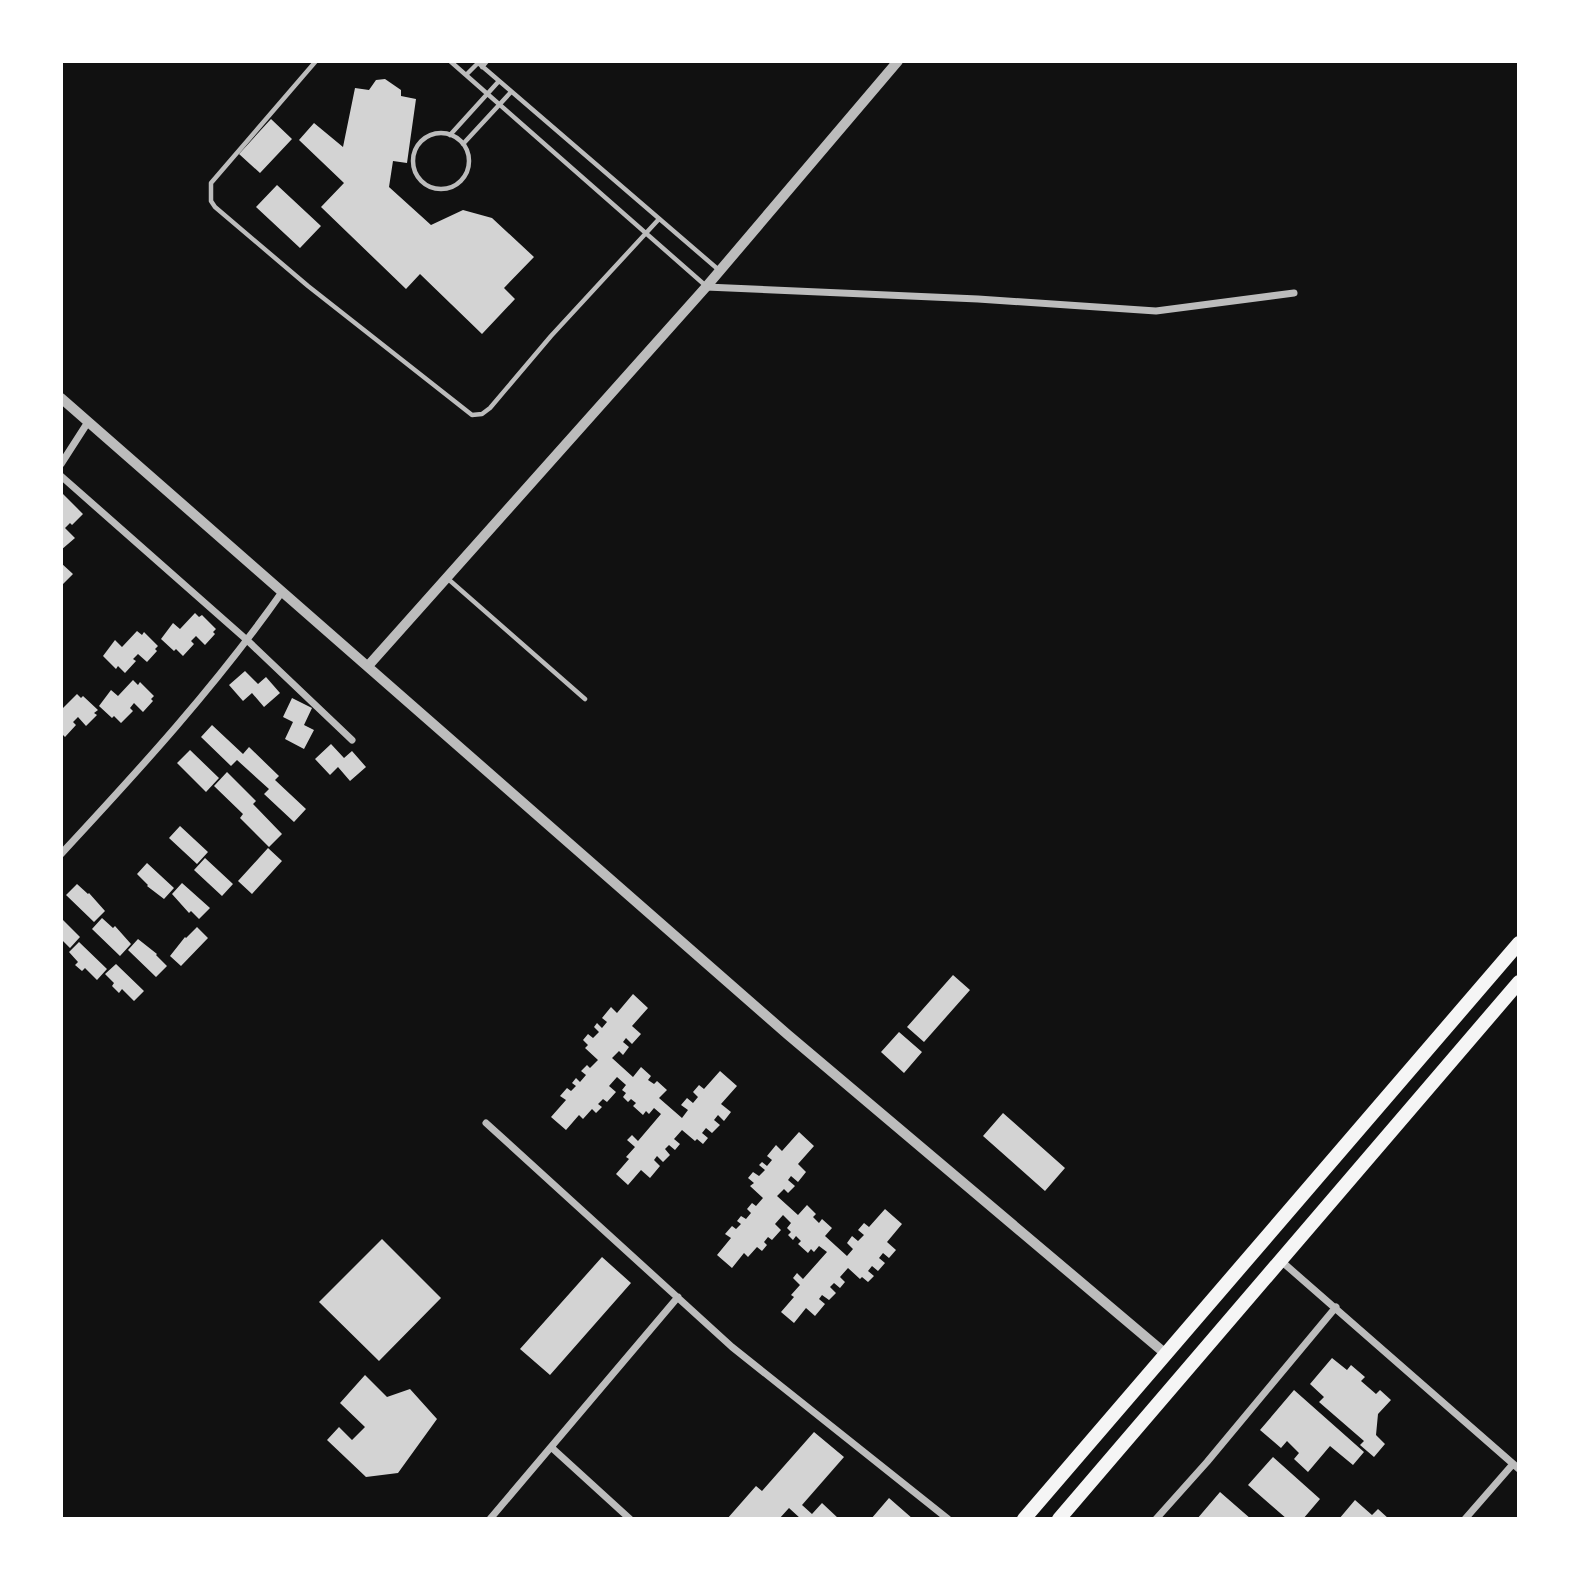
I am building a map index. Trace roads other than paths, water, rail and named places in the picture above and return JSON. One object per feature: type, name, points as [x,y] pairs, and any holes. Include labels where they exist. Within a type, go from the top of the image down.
[{"type":"highway","points":[[1024,1519],[1519,943]]},
{"type":"highway","points":[[1059,1519],[1519,982]]},
{"type":"street","points":[[369,666],[720,271],[898,61]]},
{"type":"street","points":[[706,287],[978,299],[1156,311],[1294,293]]},
{"type":"street","points":[[61,398],[787,1034],[1167,1355]]},
{"type":"street","points":[[61,464],[88,422]]},
{"type":"street","points":[[61,477],[248,641],[352,740]]},
{"type":"street","points":[[61,854],[147,762],[248,641],[282,592]]},
{"type":"street","points":[[486,1123],[732,1347],[948,1519]]},
{"type":"street","points":[[1280,1260],[1516,1467],[1465,1519]]},
{"type":"street","points":[[490,1519],[678,1297]]},
{"type":"street","points":[[1156,1519],[1336,1307]]},
{"type":"street","points":[[551,1447],[630,1519]]},
{"type":"lane","points":[[316,61],[211,183],[211,201],[215,208],[308,286],[465,412],[472,415],[482,414],[490,408],[551,336],[659,219]]},
{"type":"lane","points":[[450,61],[706,287]]},
{"type":"lane","points":[[466,75],[487,61]]},
{"type":"lane","points":[[479,64],[720,271]]},
{"type":"lane","points":[[450,135],[499,81]]},
{"type":"lane","points":[[463,145],[512,92]]},
{"type":"lane","points":[[431,135],[450,135],[463,145],[469,165],[460,182],[443,190],[426,186],[419,180],[412,165],[416,147],[431,135]]},
{"type":"lane","points":[[447,578],[585,699]]}]
